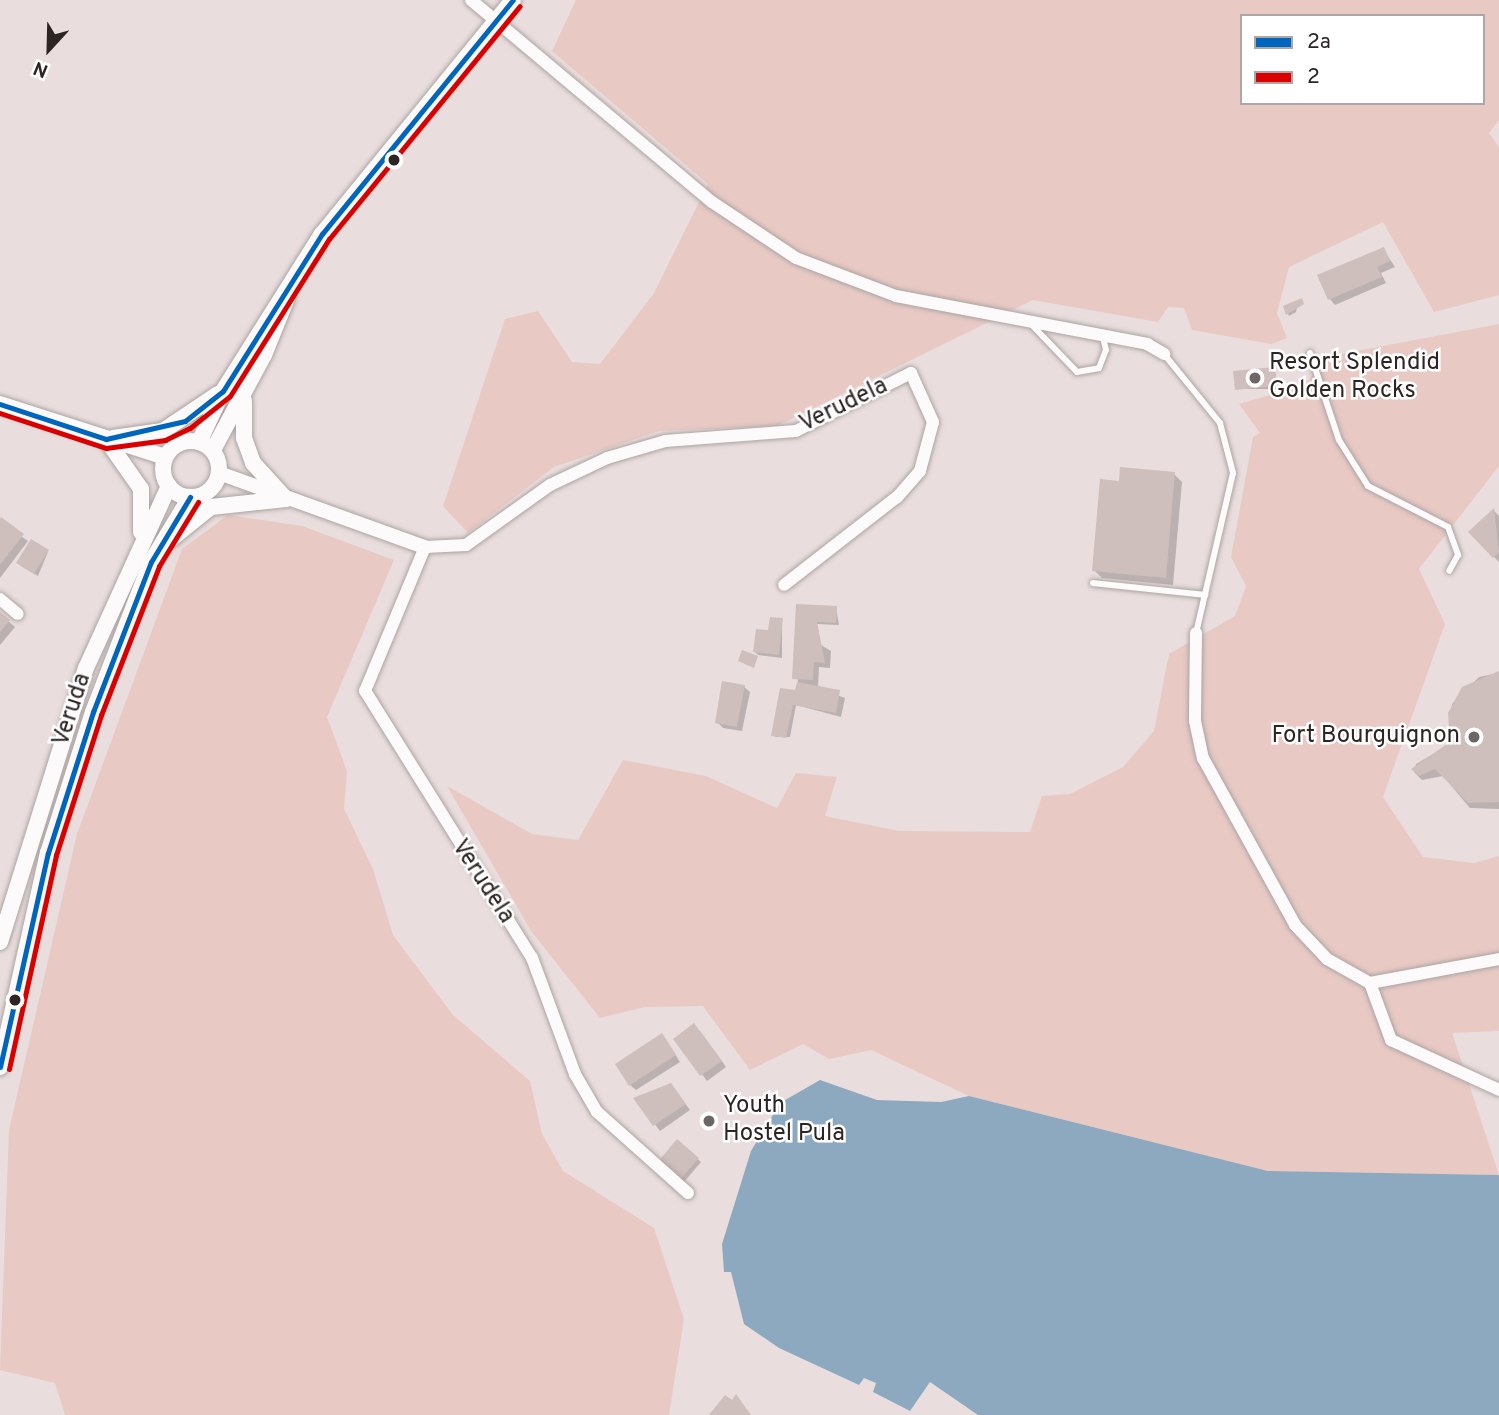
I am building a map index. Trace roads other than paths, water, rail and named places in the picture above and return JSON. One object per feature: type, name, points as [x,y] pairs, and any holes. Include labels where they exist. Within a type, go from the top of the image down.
[{"type":"main road","points":[[166,457],[169,486],[190,497],[206,493],[219,473],[206,446],[223,391],[322,234],[513,0]]},
{"type":"main road","points":[[206,446],[244,394],[293,283]]},
{"type":"main road","points":[[106,439],[163,431],[223,391]]},
{"type":"main road","points":[[244,394],[244,438],[253,463],[286,499]]},
{"type":"main road","points":[[0,404],[166,457]]},
{"type":"main road","points":[[106,439],[141,489],[139,545]]},
{"type":"main road","points":[[166,457],[183,442],[206,446]]},
{"type":"main road","name":"Veruda","points":[[0,942],[86,668],[139,545],[169,486]]},
{"type":"main road","name":"Veruda","points":[[0,1067],[48,853],[110,662],[151,562],[190,497]]},
{"type":"main road","points":[[151,562],[190,519],[211,507],[286,499]]},
{"type":"street","points":[[471,0],[493,23],[712,202],[796,258],[895,296],[1147,344],[1164,354]]},
{"type":"street","name":"Verudela","points":[[219,473],[425,547],[466,545],[550,485],[607,458],[665,441],[796,431],[911,373],[933,422],[920,471],[897,497],[784,585]]},
{"type":"street","name":"Verudela","points":[[425,547],[365,691],[532,958],[576,1074],[597,1112],[688,1193]]},
{"type":"street","points":[[0,599],[18,614]]},
{"type":"street","points":[[1196,633],[1195,721],[1203,758],[1227,808],[1307,942],[1370,983],[1391,1040],[1499,1090]]},
{"type":"street","points":[[1370,983],[1499,959]]},
{"type":"lane","points":[[1031,324],[1077,372],[1099,369],[1106,350],[1102,335]]},
{"type":"lane","points":[[1310,353],[1339,440],[1368,486],[1448,527],[1458,555],[1449,571]]},
{"type":"lane","points":[[1164,354],[1230,443],[1233,473],[1196,633]]},
{"type":"lane","points":[[1093,583],[1205,596]]},
{"type":"water","points":[[820,1080],[877,1100],[941,1102],[969,1096],[1268,1171],[1499,1175],[1499,1415],[978,1415],[930,1382],[910,1411],[873,1392],[876,1383],[864,1378],[859,1385],[779,1348],[744,1324],[731,1272],[724,1272],[722,1244],[751,1151],[780,1103]]},
{"type":"place","name":"Resort Splendid Golden Rocks","points":[[1255,378]]},
{"type":"place","name":"Fort Bourguignon","points":[[1474,737]]},
{"type":"place","name":"Youth Hostel Pula","points":[[709,1121]]}]
